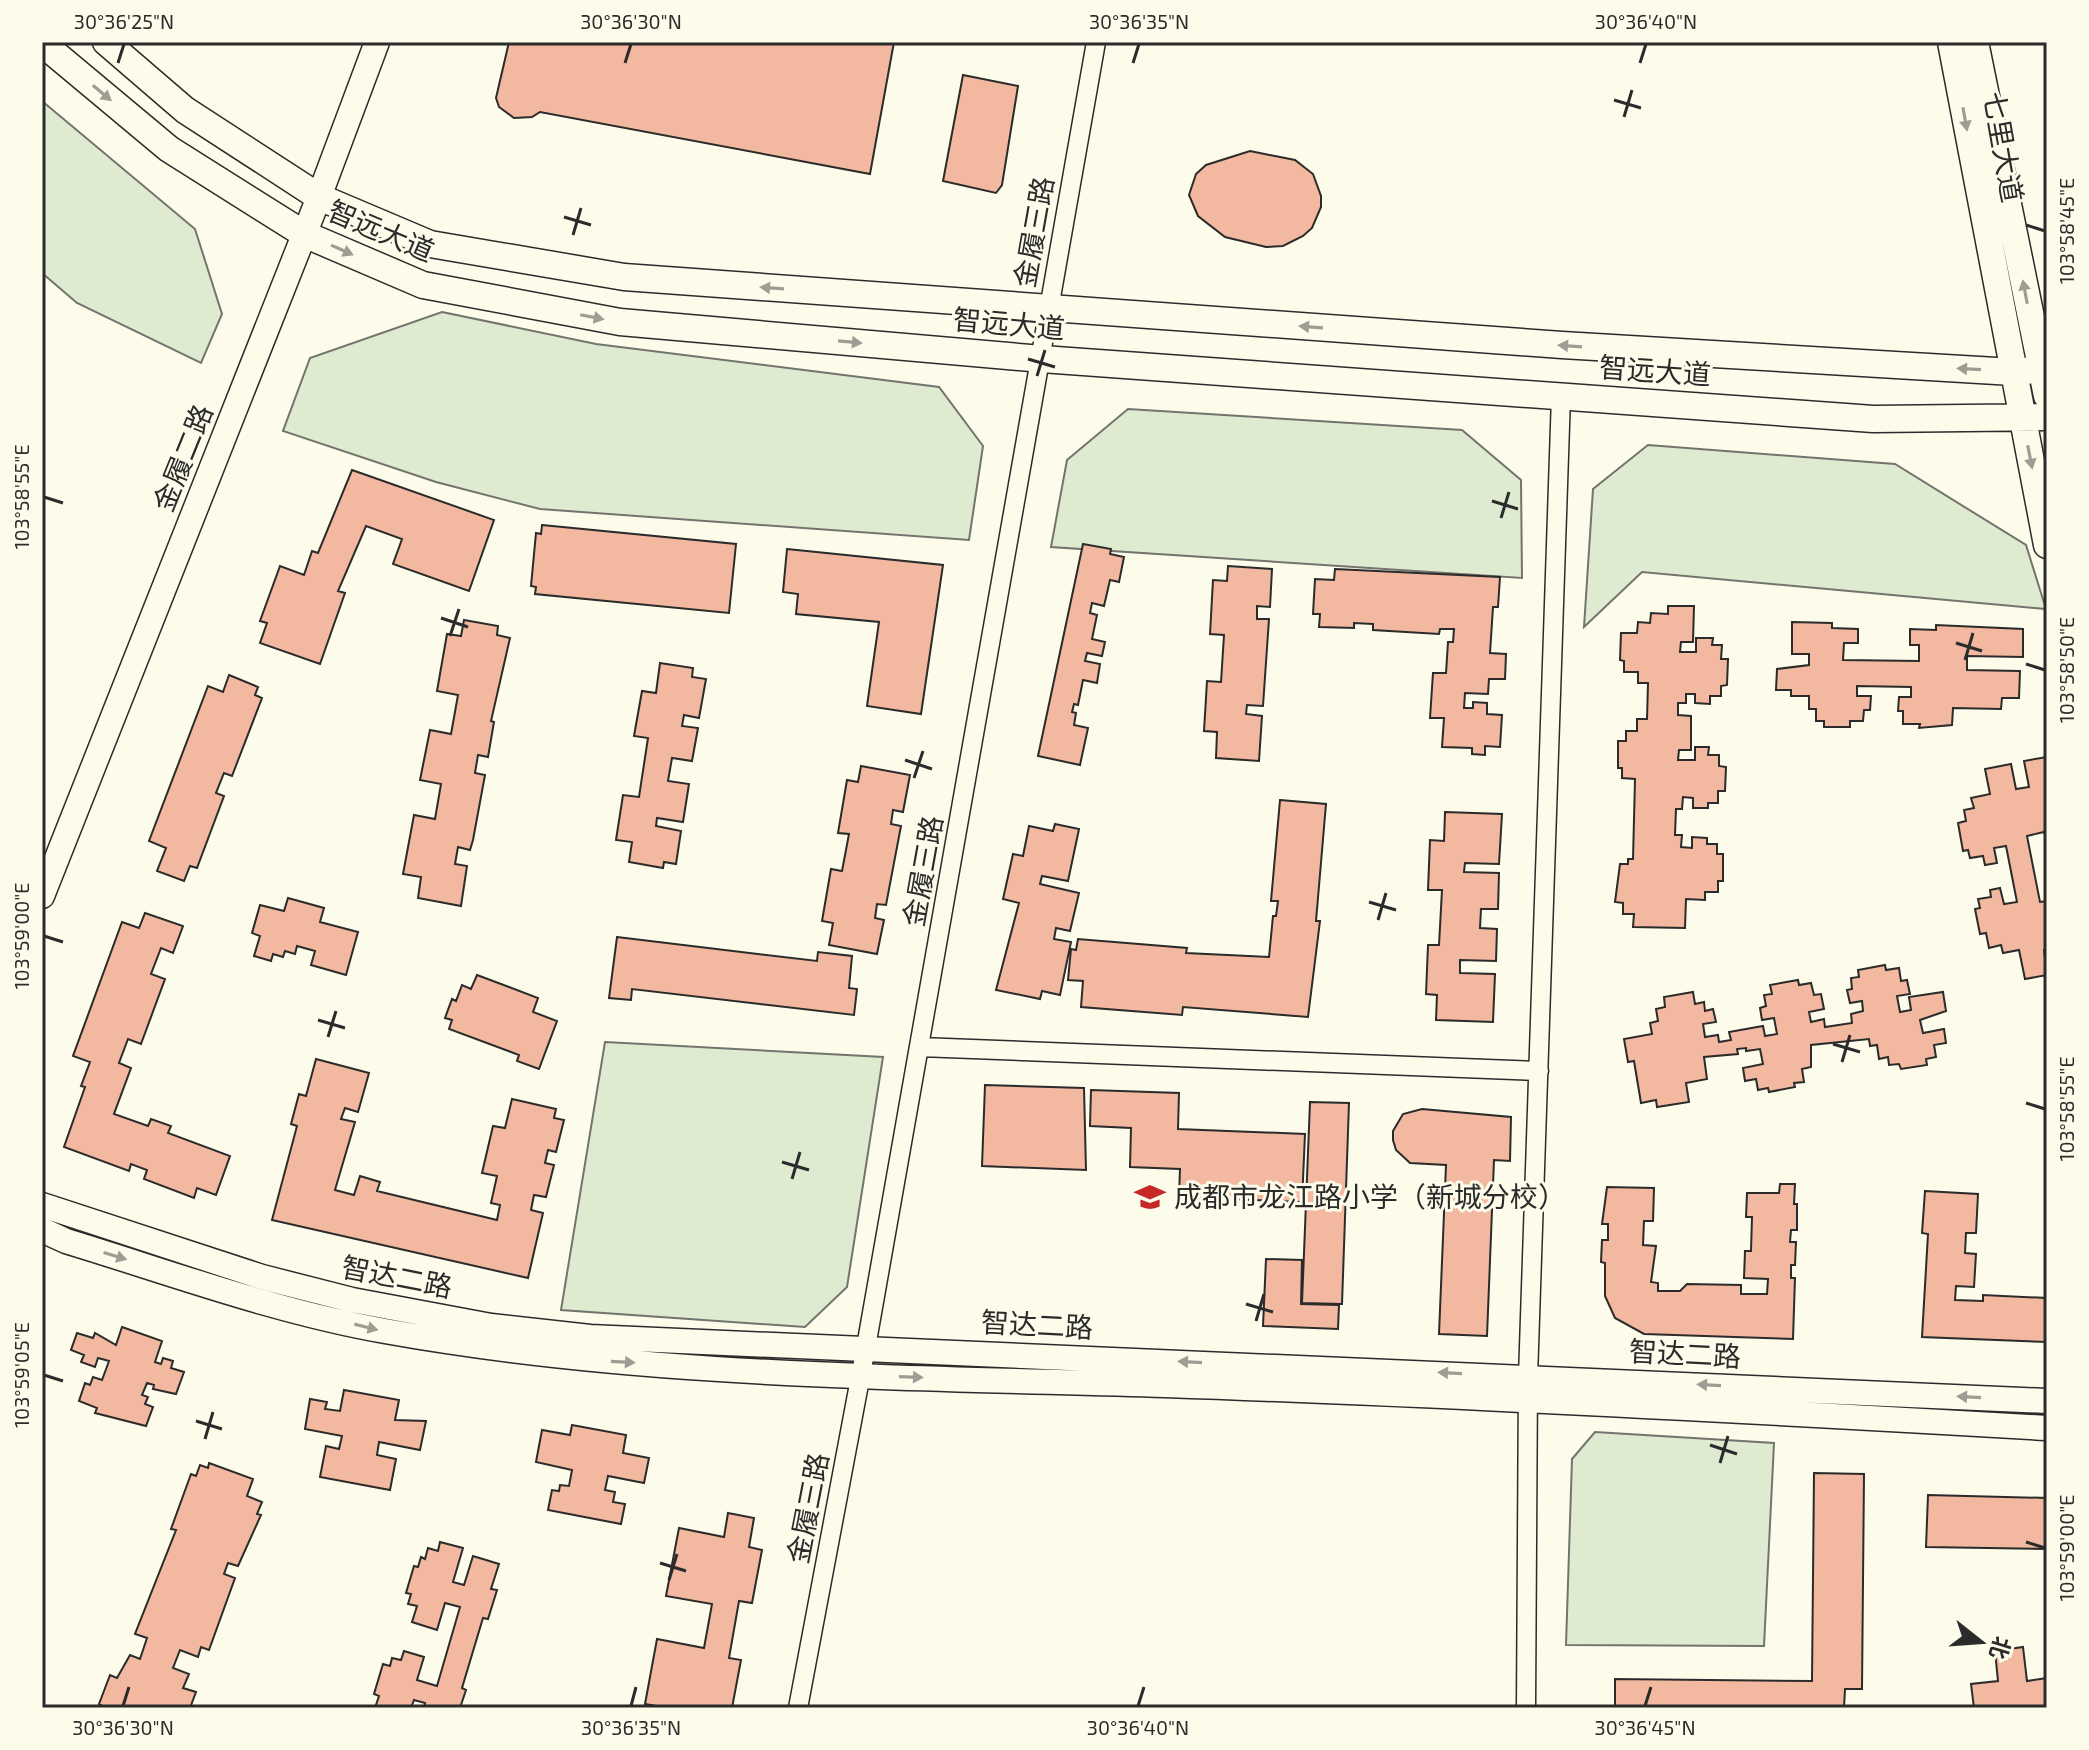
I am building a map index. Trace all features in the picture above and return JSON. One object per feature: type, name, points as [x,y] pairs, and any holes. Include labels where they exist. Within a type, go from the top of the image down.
[{"type":"main road","name":"智远大道","points":[[106,42],[185,110],[319,197],[430,244],[624,277],[1562,345],[2013,372],[2044,369]]},
{"type":"main road","name":"七里大道","points":[[1951,42],[2013,372],[2035,418],[2047,545]]},
{"type":"main road","name":"七里大道","points":[[1975,42],[2044,369],[2047,396]]},
{"type":"main road","name":"智远大道","points":[[42,43],[169,149],[304,234],[423,285],[620,322],[1042,359],[1873,419],[2035,418]]},
{"type":"street","name":"金履二路","points":[[42,896],[319,197],[377,42]]},
{"type":"street","name":"金履三路","points":[[798,1708],[920,1047],[1096,42]]},
{"type":"street","points":[[1526,1708],[1528,1387],[1561,396]]},
{"type":"street","points":[[920,1047],[1539,1071]]},
{"type":"street","name":"智达二路","points":[[42,1205],[262,1277],[352,1300],[491,1326],[590,1337],[866,1347],[1528,1387],[2047,1428]]},
{"type":"street","name":"智达二路","points":[[42,1230],[240,1294],[380,1330],[552,1357],[861,1375],[1528,1387],[2047,1401]]},
{"type":"green space","points":[[42,101],[195,229],[222,314],[201,363],[77,303],[42,273]]},
{"type":"green space","points":[[442,312],[596,344],[939,387],[983,446],[969,540],[540,509],[436,482],[283,431],[310,358]]},
{"type":"green space","points":[[1128,409],[1462,430],[1521,480],[1522,578],[1051,547],[1067,460]]},
{"type":"green space","points":[[1648,445],[1895,464],[2026,545],[2046,609],[1642,572],[1584,627],[1593,489]]},
{"type":"green space","points":[[605,1042],[883,1057],[847,1287],[805,1327],[561,1310]]},
{"type":"green space","points":[[1595,1432],[1774,1443],[1764,1646],[1566,1645],[1572,1459]]},
{"type":"building","points":[[509,42],[894,42],[870,174],[540,112],[532,117],[514,118],[499,107],[496,98]]},
{"type":"building","points":[[963,75],[1018,86],[1002,185],[996,193],[943,181]]},
{"type":"building","points":[[1250,151],[1295,160],[1313,174],[1321,196],[1321,207],[1312,228],[1283,246],[1266,247],[1225,237],[1198,216],[1189,195],[1196,174],[1206,165]]},
{"type":"building","points":[[352,470],[494,520],[469,591],[393,564],[402,539],[366,526],[338,591],[345,593],[320,664],[260,643],[267,623],[260,621],[280,566],[304,575],[312,551],[318,553]]},
{"type":"building","points":[[542,525],[736,544],[729,613],[535,594],[536,587],[531,586],[536,533],[541,534]]},
{"type":"building","points":[[1083,544],[1111,549],[1110,554],[1124,557],[1119,582],[1110,580],[1104,606],[1092,603],[1090,613],[1097,615],[1092,639],[1105,642],[1102,656],[1087,653],[1085,661],[1100,664],[1097,683],[1083,680],[1078,705],[1074,704],[1072,712],[1076,713],[1074,725],[1088,728],[1080,765],[1038,756]]},
{"type":"building","points":[[787,549],[943,565],[921,714],[867,706],[879,622],[796,614],[798,594],[783,592]]},
{"type":"building","points":[[1228,566],[1272,569],[1270,607],[1257,606],[1257,619],[1269,619],[1263,706],[1247,705],[1246,714],[1262,716],[1259,761],[1216,758],[1217,732],[1204,731],[1207,681],[1221,682],[1224,635],[1210,634],[1213,580],[1227,581]]},
{"type":"building","points":[[1335,569],[1500,577],[1498,607],[1493,607],[1490,653],[1506,654],[1505,679],[1489,679],[1488,694],[1465,693],[1464,708],[1473,708],[1473,702],[1487,703],[1487,714],[1502,715],[1500,747],[1485,746],[1485,755],[1472,754],[1472,748],[1442,747],[1444,718],[1430,718],[1433,673],[1446,673],[1448,642],[1453,642],[1454,629],[1440,629],[1439,634],[1373,630],[1373,624],[1354,623],[1354,628],[1319,627],[1320,614],[1313,614],[1315,579],[1334,580]]},
{"type":"building","points":[[1668,606],[1694,606],[1693,642],[1681,642],[1680,652],[1696,652],[1696,638],[1713,638],[1712,645],[1722,645],[1721,659],[1728,659],[1727,685],[1721,686],[1721,696],[1710,696],[1710,704],[1695,703],[1695,694],[1686,694],[1686,703],[1678,703],[1678,715],[1691,716],[1691,750],[1679,750],[1678,760],[1695,760],[1695,747],[1709,747],[1708,755],[1719,755],[1719,766],[1726,767],[1725,791],[1718,791],[1718,803],[1708,803],[1708,808],[1693,808],[1693,798],[1683,797],[1682,809],[1676,809],[1675,835],[1682,835],[1681,847],[1692,848],[1692,837],[1707,838],[1707,844],[1717,844],[1717,854],[1723,854],[1723,881],[1718,881],[1718,892],[1705,892],[1705,900],[1686,899],[1685,928],[1633,927],[1634,914],[1623,914],[1623,903],[1615,902],[1620,864],[1628,864],[1628,859],[1633,859],[1635,779],[1622,778],[1622,768],[1618,768],[1618,741],[1626,741],[1626,731],[1637,731],[1637,719],[1647,719],[1648,683],[1638,683],[1638,672],[1624,672],[1624,661],[1620,660],[1621,633],[1637,633],[1638,622],[1650,623],[1651,613],[1668,614]]},
{"type":"building","points":[[464,620],[498,626],[497,635],[510,638],[491,721],[494,722],[488,757],[478,755],[475,773],[485,775],[473,840],[470,850],[458,847],[455,864],[467,866],[461,906],[418,898],[421,877],[403,874],[414,815],[435,819],[441,784],[420,780],[430,730],[451,734],[458,695],[437,691],[447,634],[461,636]]},
{"type":"building","points":[[1792,622],[1832,623],[1832,628],[1858,629],[1858,643],[1844,643],[1843,660],[1919,661],[1919,645],[1910,645],[1910,629],[1936,630],[1936,625],[2023,629],[2023,657],[1967,656],[1967,670],[2020,671],[2019,698],[2002,698],[2001,709],[1953,708],[1952,725],[1919,728],[1920,724],[1903,724],[1903,711],[1898,711],[1899,697],[1911,697],[1911,687],[1857,686],[1857,696],[1871,696],[1870,710],[1864,710],[1863,721],[1850,721],[1850,727],[1824,727],[1824,721],[1816,721],[1816,709],[1809,709],[1809,696],[1791,696],[1791,690],[1776,690],[1777,669],[1809,665],[1809,654],[1792,654]]},
{"type":"building","points":[[660,663],[693,668],[692,677],[706,679],[699,718],[684,715],[682,726],[698,728],[692,761],[672,758],[668,781],[689,784],[683,822],[657,818],[656,826],[681,831],[676,864],[664,862],[663,868],[629,862],[632,842],[616,840],[623,795],[639,797],[648,738],[634,736],[642,691],[656,693]]},
{"type":"building","points":[[229,675],[258,687],[255,695],[262,698],[232,776],[224,773],[216,793],[224,796],[197,868],[190,866],[184,881],[157,871],[166,848],[149,841],[208,686],[223,692]]},
{"type":"building","points":[[2047,757],[2047,841],[2044,832],[2027,836],[2040,902],[2047,901],[2047,949],[2044,950],[2047,975],[2025,979],[2019,950],[2003,953],[2001,945],[1989,948],[1986,933],[1980,934],[1975,909],[1980,908],[1978,899],[1991,897],[1990,890],[2000,888],[2004,904],[2017,902],[2006,846],[1994,848],[1997,863],[1985,865],[1983,856],[1970,858],[1968,850],[1963,851],[1958,823],[1966,821],[1964,810],[1974,808],[1971,798],[1990,794],[1985,769],[2011,764],[2016,789],[2029,787],[2024,761]]},
{"type":"building","points":[[861,766],[910,775],[903,812],[893,810],[891,824],[901,826],[886,905],[877,904],[875,918],[884,920],[877,954],[829,945],[833,923],[822,921],[831,869],[842,871],[849,834],[838,833],[847,780],[858,782]]},
{"type":"building","points":[[1280,800],[1326,804],[1316,921],[1320,921],[1308,1017],[1183,1007],[1182,1015],[1081,1007],[1083,981],[1068,980],[1071,949],[1076,950],[1078,939],[1187,948],[1186,953],[1269,957],[1273,916],[1276,916],[1278,901],[1271,901]]},
{"type":"building","points":[[1445,812],[1502,814],[1499,864],[1465,863],[1464,872],[1499,873],[1498,909],[1481,909],[1480,928],[1497,929],[1496,961],[1460,960],[1460,973],[1495,974],[1493,1022],[1436,1020],[1437,995],[1426,994],[1428,945],[1439,945],[1442,890],[1428,890],[1430,840],[1444,841]]},
{"type":"building","points":[[1055,824],[1079,829],[1068,881],[1042,876],[1040,884],[1079,893],[1070,931],[1056,928],[1054,939],[1071,942],[1060,995],[1042,991],[1040,999],[996,990],[1019,903],[1003,899],[1013,854],[1023,856],[1029,826],[1053,831]]},
{"type":"building","points":[[288,898],[324,908],[320,922],[358,932],[346,975],[311,965],[315,951],[297,946],[295,954],[285,951],[283,957],[273,954],[271,961],[254,956],[260,936],[252,933],[260,905],[284,911]]},
{"type":"building","points":[[145,913],[183,926],[173,953],[161,948],[151,974],[165,979],[141,1044],[128,1039],[119,1063],[131,1068],[114,1114],[148,1126],[151,1119],[171,1126],[168,1133],[230,1156],[216,1195],[197,1188],[194,1198],[144,1179],[147,1170],[131,1164],[129,1171],[64,1147],[85,1087],[81,1086],[90,1062],[73,1056],[122,922],[139,928]]},
{"type":"building","points":[[617,937],[817,961],[818,952],[852,956],[849,988],[857,989],[854,1015],[632,989],[631,1000],[609,998]]},
{"type":"building","points":[[1885,965],[1886,970],[1899,968],[1901,981],[1907,980],[1910,994],[1897,996],[1900,1012],[1911,1010],[1909,997],[1943,992],[1946,1011],[1920,1020],[1923,1033],[1944,1029],[1946,1043],[1934,1045],[1936,1057],[1926,1059],[1927,1065],[1901,1069],[1899,1064],[1889,1065],[1888,1057],[1879,1059],[1877,1045],[1870,1046],[1869,1039],[1811,1045],[1811,1067],[1802,1069],[1804,1082],[1769,1092],[1768,1088],[1758,1090],[1756,1079],[1745,1081],[1743,1068],[1763,1064],[1760,1049],[1737,1049],[1738,1054],[1704,1057],[1707,1079],[1686,1083],[1689,1102],[1657,1107],[1656,1100],[1641,1103],[1634,1061],[1628,1062],[1624,1039],[1652,1034],[1650,1023],[1658,1021],[1656,1009],[1665,1007],[1664,997],[1693,992],[1695,1004],[1704,1002],[1705,1011],[1713,1009],[1716,1022],[1703,1024],[1705,1037],[1718,1035],[1719,1042],[1731,1040],[1729,1032],[1763,1026],[1765,1036],[1777,1034],[1774,1018],[1762,1020],[1760,1008],[1766,1006],[1764,995],[1772,994],[1770,985],[1798,980],[1799,985],[1811,983],[1814,995],[1821,994],[1824,1009],[1809,1012],[1811,1022],[1824,1019],[1825,1027],[1852,1023],[1851,1014],[1863,1011],[1862,1001],[1850,1003],[1847,990],[1852,989],[1851,978],[1859,977],[1858,970]]},
{"type":"building","points":[[477,975],[538,998],[533,1012],[557,1021],[539,1069],[517,1061],[519,1055],[449,1029],[452,1020],[445,1018],[452,999],[456,1001],[462,985],[471,989]]},
{"type":"building","points":[[316,1059],[369,1073],[358,1112],[345,1108],[341,1119],[355,1122],[335,1190],[354,1195],[360,1176],[380,1182],[377,1191],[497,1220],[500,1205],[491,1203],[497,1176],[482,1173],[493,1126],[505,1128],[512,1099],[556,1109],[554,1118],[564,1120],[556,1152],[548,1150],[545,1163],[554,1165],[546,1197],[534,1195],[531,1210],[543,1213],[528,1278],[272,1220],[297,1126],[291,1124],[299,1094],[306,1096]]},
{"type":"building","points":[[985,1085],[1084,1088],[1086,1170],[982,1166]]},
{"type":"building","points":[[1091,1090],[1179,1093],[1178,1129],[1305,1134],[1302,1202],[1179,1197],[1180,1169],[1130,1167],[1131,1128],[1090,1126]]},
{"type":"building","points":[[1310,1102],[1349,1103],[1342,1304],[1302,1303]]},
{"type":"building","points":[[1422,1109],[1511,1117],[1510,1161],[1494,1160],[1487,1336],[1439,1334],[1446,1165],[1410,1163],[1396,1150],[1393,1140],[1393,1131],[1403,1114]]},
{"type":"building","points":[[1780,1184],[1795,1184],[1794,1204],[1797,1204],[1797,1230],[1791,1230],[1790,1242],[1796,1242],[1795,1265],[1791,1265],[1791,1278],[1795,1278],[1793,1339],[1644,1334],[1615,1318],[1605,1296],[1605,1263],[1601,1262],[1602,1240],[1608,1240],[1608,1224],[1602,1224],[1607,1187],[1654,1188],[1653,1221],[1644,1221],[1643,1245],[1656,1246],[1651,1282],[1658,1283],[1658,1291],[1680,1291],[1687,1284],[1741,1285],[1741,1294],[1767,1294],[1768,1279],[1744,1278],[1745,1251],[1751,1251],[1752,1217],[1746,1217],[1747,1193],[1779,1193]]},
{"type":"building","points":[[1925,1191],[1978,1194],[1976,1233],[1966,1233],[1965,1253],[1976,1254],[1974,1287],[1956,1286],[1955,1300],[1983,1301],[1983,1295],[2047,1298],[2047,1342],[1922,1337],[1928,1234],[1922,1233]]},
{"type":"building","points":[[1266,1259],[1302,1260],[1301,1304],[1339,1305],[1338,1329],[1263,1326]]},
{"type":"building","points":[[122,1327],[162,1341],[155,1362],[161,1364],[163,1358],[173,1361],[171,1368],[184,1372],[176,1394],[153,1389],[154,1385],[147,1383],[142,1395],[148,1397],[145,1404],[153,1407],[146,1426],[95,1413],[97,1408],[79,1401],[85,1383],[90,1385],[93,1377],[102,1380],[109,1361],[98,1358],[95,1367],[81,1362],[84,1355],[71,1350],[77,1333],[93,1338],[95,1333],[116,1345]]},
{"type":"building","points":[[344,1390],[399,1400],[395,1420],[426,1421],[420,1450],[379,1442],[377,1455],[396,1459],[390,1490],[320,1477],[326,1446],[339,1449],[342,1436],[305,1429],[310,1399],[327,1402],[325,1409],[340,1411]]},
{"type":"building","points":[[572,1425],[626,1435],[623,1453],[649,1458],[644,1483],[608,1476],[605,1490],[615,1492],[613,1502],[625,1504],[621,1524],[548,1510],[552,1490],[559,1491],[560,1485],[569,1486],[572,1470],[536,1462],[542,1430],[570,1435]]},
{"type":"building","points":[[209,1463],[253,1479],[247,1496],[262,1502],[257,1514],[261,1515],[238,1566],[228,1563],[224,1574],[235,1578],[209,1650],[201,1647],[198,1657],[180,1650],[173,1668],[189,1674],[183,1688],[196,1692],[190,1708],[106,1708],[99,1704],[110,1675],[117,1678],[130,1655],[140,1659],[147,1638],[135,1634],[176,1530],[171,1529],[191,1474],[196,1476],[200,1465],[208,1468]]},
{"type":"building","points":[[1814,1473],[1864,1474],[1862,1689],[1845,1689],[1844,1708],[1615,1708],[1615,1679],[1812,1681]]},
{"type":"building","points":[[1928,1495],[2047,1498],[2047,1549],[1926,1547]]},
{"type":"building","points":[[728,1513],[754,1518],[749,1547],[762,1550],[752,1603],[739,1601],[729,1658],[741,1660],[732,1708],[668,1708],[645,1704],[657,1639],[704,1648],[712,1604],[666,1596],[679,1528],[724,1537]]},
{"type":"building","points":[[440,1542],[463,1548],[453,1582],[464,1585],[473,1556],[499,1564],[491,1589],[497,1590],[488,1619],[483,1618],[462,1688],[466,1690],[460,1708],[424,1708],[425,1703],[414,1700],[411,1708],[379,1708],[376,1705],[379,1696],[374,1694],[383,1664],[390,1666],[392,1658],[401,1660],[404,1651],[424,1657],[417,1680],[437,1686],[460,1607],[445,1603],[437,1630],[412,1622],[417,1606],[408,1604],[411,1594],[406,1593],[414,1566],[418,1567],[421,1557],[425,1559],[428,1548],[438,1551]]},
{"type":"building","points":[[2023,1647],[2027,1681],[2047,1678],[2047,1708],[1974,1708],[1971,1684],[1998,1681],[1995,1651]]},
{"type":"place","name":"成都市龙江路小学（新城分校）","points":[[1150,1197]]}]
